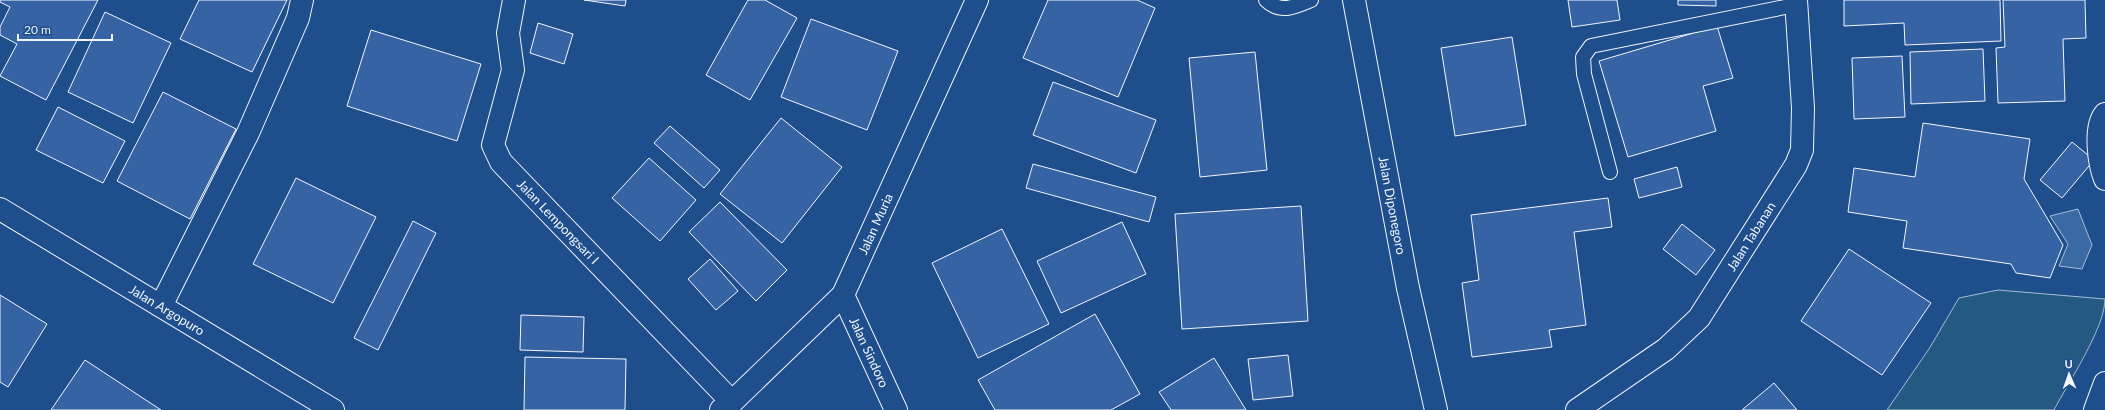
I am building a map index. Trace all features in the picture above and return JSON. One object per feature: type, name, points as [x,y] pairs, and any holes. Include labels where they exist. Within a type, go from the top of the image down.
[{"type":"street","points":[[161,306],[248,133],[298,18],[302,0]]},
{"type":"street","name":"Jalan Lempongsari I","points":[[514,0],[508,33],[513,70],[493,145],[496,154],[501,162],[726,406]]},
{"type":"street","name":"Jalan Muria","points":[[726,406],[843,295],[976,0]]},
{"type":"street","name":"Jalan Diponegoro","points":[[1354,0],[1408,288],[1436,410]]},
{"type":"street","name":"Jalan Tabanan","points":[[1577,410],[1666,349],[1699,318],[1796,165],[1802,150],[1803,108],[1799,33],[1795,3]]},
{"type":"street","points":[[2105,114],[2102,118],[2098,137],[2105,179]]},
{"type":"street","name":"Jalan Argopuro","points":[[0,209],[333,410]]},
{"type":"street","name":"Jalan Sindoro","points":[[843,295],[896,410]]},
{"type":"street","points":[[2095,410],[2105,382]]},
{"type":"lane","points":[[1266,0],[1273,7],[1291,9],[1311,0]]},
{"type":"lane","points":[[1610,172],[1584,74],[1583,57],[1591,46],[1795,3]]},
{"type":"shaded area","points":[[2078,209],[2092,245],[2082,269],[2059,266],[2068,244],[2050,216]]},
{"type":"shaded area","points":[[1998,290],[2105,299],[2099,325],[2093,340],[2054,410],[1887,410],[1929,349],[1959,298]]},
{"type":"building","points":[[0,0],[98,0],[46,100],[0,76],[17,44],[0,35],[0,27],[10,7],[0,2]]},
{"type":"building","points":[[199,0],[287,0],[252,72],[180,39]]},
{"type":"building","points":[[584,0],[626,0],[625,6]]},
{"type":"building","points":[[748,0],[765,0],[797,18],[750,100],[706,75]]},
{"type":"building","points":[[1048,0],[1137,0],[1155,8],[1118,97],[1023,58]]},
{"type":"building","points":[[1568,0],[1617,0],[1620,20],[1572,27]]},
{"type":"building","points":[[1678,0],[1716,0],[1716,6],[1678,5]]},
{"type":"building","points":[[1844,0],[2000,0],[2001,41],[1905,45],[1904,23],[1844,26]]},
{"type":"building","points":[[2003,0],[2085,0],[2086,38],[2063,39],[2065,101],[1998,103],[1996,48],[2005,47]]},
{"type":"building","points":[[105,12],[171,43],[133,123],[68,92]]},
{"type":"building","points":[[811,19],[898,51],[867,130],[781,97]]},
{"type":"building","points":[[538,23],[573,34],[564,64],[530,53]]},
{"type":"building","points":[[1717,26],[1733,78],[1703,86],[1716,131],[1628,157],[1599,61]]},
{"type":"building","points":[[371,30],[481,64],[457,141],[347,106]]},
{"type":"building","points":[[1512,37],[1526,125],[1455,136],[1441,48]]},
{"type":"building","points":[[1983,49],[1985,101],[1911,104],[1910,52]]},
{"type":"building","points":[[1255,52],[1267,170],[1200,177],[1189,58]]},
{"type":"building","points":[[1902,56],[1905,117],[1854,119],[1852,58]]},
{"type":"building","points":[[1053,82],[1156,120],[1136,173],[1033,135]]},
{"type":"building","points":[[163,92],[236,129],[190,219],[117,181]]},
{"type":"building","points":[[58,107],[125,141],[103,183],[36,150]]},
{"type":"building","points":[[781,118],[842,167],[782,243],[720,194]]},
{"type":"building","points":[[1923,123],[2030,139],[2024,179],[2063,245],[2050,278],[2016,273],[2011,264],[1903,248],[1907,221],[1848,212],[1854,168],[1915,177]]},
{"type":"building","points":[[670,126],[720,170],[704,188],[654,143]]},
{"type":"building","points":[[2072,142],[2094,160],[2062,198],[2040,180]]},
{"type":"building","points":[[649,158],[696,200],[660,241],[612,198]]},
{"type":"building","points":[[1033,164],[1156,197],[1149,222],[1026,188]]},
{"type":"building","points":[[1677,167],[1682,187],[1639,198],[1634,179]]},
{"type":"building","points":[[296,178],[376,217],[333,303],[253,264]]},
{"type":"building","points":[[1608,198],[1612,227],[1574,232],[1586,325],[1549,330],[1552,347],[1472,357],[1462,283],[1479,280],[1471,215]]},
{"type":"building","points":[[720,202],[787,270],[756,301],[689,232]]},
{"type":"building","points":[[1301,206],[1308,321],[1182,329],[1175,214]]},
{"type":"building","points":[[413,221],[436,233],[378,350],[354,338]]},
{"type":"building","points":[[1122,222],[1146,274],[1061,313],[1037,261]]},
{"type":"building","points":[[1682,224],[1715,250],[1696,275],[1663,249]]},
{"type":"building","points":[[1002,229],[1049,324],[978,358],[932,263]]},
{"type":"building","points":[[1849,249],[1931,303],[1882,375],[1801,321]]},
{"type":"building","points":[[710,259],[738,291],[716,310],[688,279]]},
{"type":"building","points":[[0,295],[47,324],[8,387],[0,382]]},
{"type":"building","points":[[1095,314],[1140,394],[1111,410],[995,410],[978,380]]},
{"type":"building","points":[[521,315],[584,317],[583,352],[520,350]]},
{"type":"building","points":[[1288,355],[1293,396],[1253,400],[1248,359]]},
{"type":"building","points":[[525,357],[626,359],[625,410],[524,410]]},
{"type":"building","points":[[1214,358],[1246,410],[1171,410],[1159,392]]},
{"type":"building","points":[[85,360],[161,410],[51,410]]},
{"type":"building","points":[[1774,383],[1797,410],[1742,410]]}]
